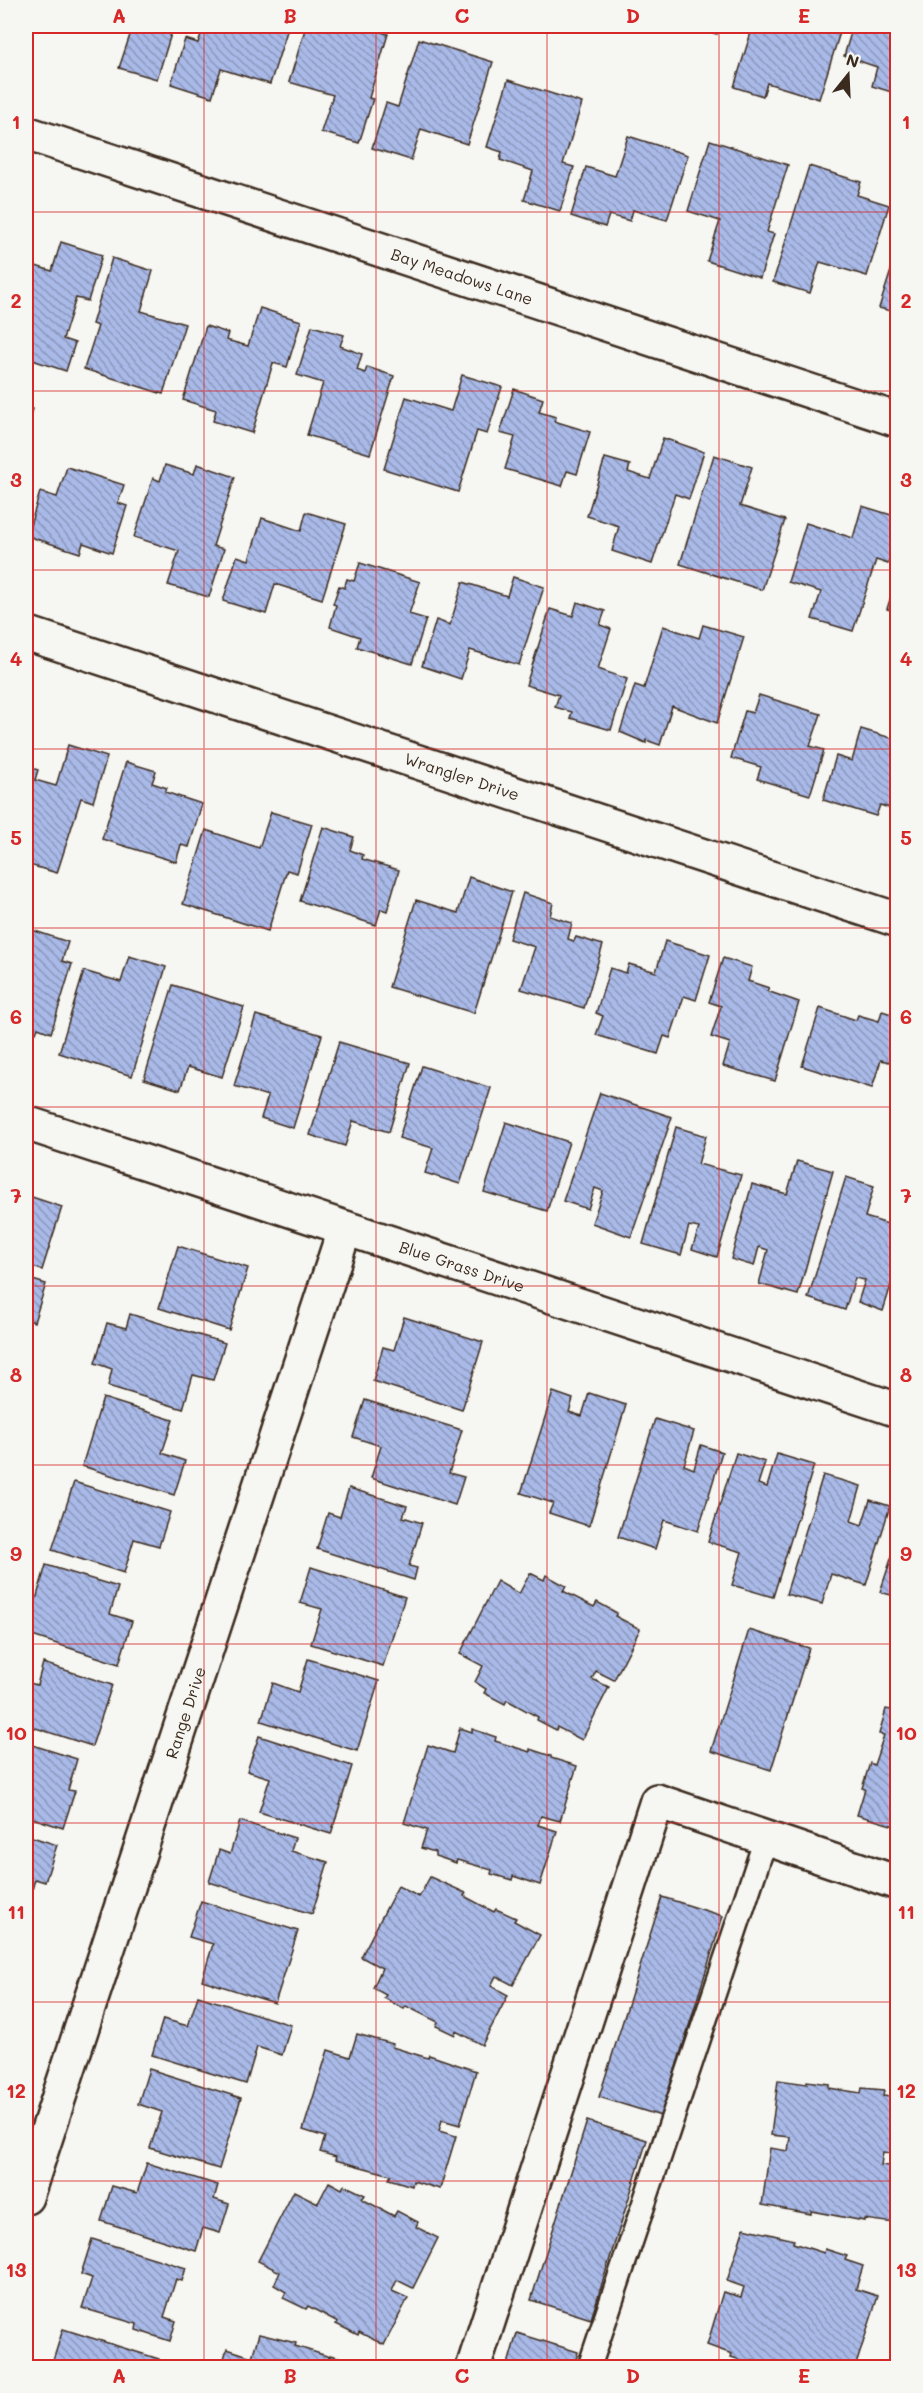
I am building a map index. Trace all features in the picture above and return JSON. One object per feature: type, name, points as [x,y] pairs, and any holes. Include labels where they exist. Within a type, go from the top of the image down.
[{"type":"street","name":"Bay Meadows Lane","points":[[26,134],[897,420]]},
{"type":"street","name":"Wrangler Drive","points":[[26,633],[897,920]]},
{"type":"street","name":"Blue Grass Drive","points":[[26,1123],[897,1410]]},
{"type":"street","name":"Range Drive","points":[[26,2197],[31,2161],[345,1228]]},
{"type":"street","points":[[473,2367],[657,1801],[897,1883]]},
{"type":"lane","points":[[589,2367],[766,1838]]},
{"type":"building","points":[[119,26],[170,26],[168,33],[171,34],[157,79],[119,68],[132,29]]},
{"type":"building","points":[[204,26],[281,26],[288,28],[270,84],[221,69],[212,97],[171,84],[185,39],[198,43]]},
{"type":"building","points":[[306,26],[361,26],[388,34],[369,98],[373,99],[359,143],[321,132],[333,95],[289,82]]},
{"type":"building","points":[[689,26],[720,26],[717,34]]},
{"type":"building","points":[[753,26],[842,26],[819,99],[767,83],[763,96],[734,87]]},
{"type":"building","points":[[853,26],[897,26],[895,31],[898,32],[898,94],[872,86],[877,67],[844,56]]},
{"type":"building","points":[[419,39],[493,62],[467,144],[421,129],[411,160],[372,148],[386,103],[398,107]]},
{"type":"building","points":[[508,80],[582,103],[563,164],[574,167],[560,211],[524,200],[533,171],[500,160],[502,152],[487,147]]},
{"type":"building","points":[[628,136],[688,155],[667,220],[633,210],[630,221],[609,215],[605,227],[571,216],[586,167],[615,176]]},
{"type":"building","points":[[710,140],[788,165],[767,232],[774,234],[760,278],[707,261],[720,221],[688,211]]},
{"type":"building","points":[[809,166],[861,182],[857,195],[889,205],[867,276],[820,262],[810,293],[773,282]]},
{"type":"building","points":[[61,242],[102,255],[88,301],[76,298],[63,339],[75,343],[66,371],[26,358],[26,263],[52,271]]},
{"type":"building","points":[[112,258],[153,271],[141,311],[185,324],[163,394],[84,369],[98,326],[92,324]]},
{"type":"building","points":[[895,258],[898,258],[898,313],[879,308]]},
{"type":"building","points":[[260,308],[301,321],[287,367],[273,363],[252,433],[213,421],[216,410],[183,400],[206,326],[228,333],[226,340],[248,346]]},
{"type":"building","points":[[312,326],[344,335],[340,346],[362,354],[357,370],[365,373],[367,367],[394,376],[370,454],[307,435],[323,383],[297,375]]},
{"type":"building","points":[[462,375],[502,387],[487,434],[477,431],[458,492],[384,469],[406,397],[451,411]]},
{"type":"building","points":[[514,389],[543,399],[539,412],[556,417],[554,421],[590,432],[577,474],[567,471],[562,486],[505,469],[515,437],[500,433]]},
{"type":"building","points":[[26,407],[33,409],[26,433]]},
{"type":"building","points":[[663,438],[704,452],[689,499],[675,494],[652,564],[612,551],[619,526],[587,516],[605,458],[630,465],[628,472],[650,479]]},
{"type":"building","points":[[714,455],[752,467],[740,506],[785,520],[762,590],[680,564]]},
{"type":"building","points":[[197,464],[235,477],[213,546],[224,549],[209,597],[168,585],[179,551],[134,537],[153,478],[160,481],[165,465],[194,474]]},
{"type":"building","points":[[67,467],[124,485],[118,503],[127,506],[112,553],[83,543],[80,553],[27,536],[40,492],[57,497]]},
{"type":"building","points":[[862,506],[898,517],[898,532],[888,564],[876,560],[853,631],[812,619],[821,592],[788,582],[806,523],[853,538]]},
{"type":"building","points":[[306,512],[346,524],[322,599],[275,584],[266,614],[223,601],[237,556],[249,560],[262,518],[301,531]]},
{"type":"building","points":[[360,563],[420,582],[409,614],[426,619],[412,664],[357,647],[360,637],[330,627],[336,605],[333,604],[339,586],[344,588],[347,579],[354,581]]},
{"type":"building","points":[[898,574],[898,612],[887,609]]},
{"type":"building","points":[[513,577],[544,587],[519,665],[470,650],[461,679],[422,666],[436,620],[450,625],[463,582],[507,596]]},
{"type":"building","points":[[577,602],[605,611],[600,625],[611,629],[598,669],[627,679],[611,730],[570,718],[572,712],[555,707],[559,695],[526,685],[550,609],[573,616]]},
{"type":"building","points":[[703,625],[744,637],[717,723],[672,706],[660,745],[646,740],[646,743],[620,732],[635,685],[644,688],[663,626],[699,638]]},
{"type":"building","points":[[759,695],[821,714],[810,746],[824,750],[810,795],[757,779],[761,767],[731,758],[745,711],[753,713]]},
{"type":"building","points":[[861,729],[898,740],[898,811],[880,805],[876,816],[823,800],[836,756],[852,761]]},
{"type":"building","points":[[68,745],[107,757],[93,802],[81,798],[57,873],[26,864],[26,766],[38,770],[35,780],[56,786]]},
{"type":"building","points":[[126,762],[156,771],[152,783],[167,788],[165,792],[202,804],[189,847],[181,845],[176,862],[102,839]]},
{"type":"building","points":[[271,812],[312,824],[297,873],[287,870],[268,931],[183,904],[206,830],[259,848]]},
{"type":"building","points":[[323,827],[354,837],[350,850],[363,855],[362,859],[399,870],[387,911],[381,909],[376,925],[300,901]]},
{"type":"building","points":[[469,877],[512,892],[474,1013],[389,987],[416,900],[458,913]]},
{"type":"building","points":[[523,893],[553,903],[550,916],[572,923],[568,939],[574,941],[576,937],[603,945],[584,1008],[521,989],[535,947],[509,939]]},
{"type":"building","points":[[26,928],[68,942],[62,961],[72,964],[51,1033],[38,1028],[36,1033],[26,1030]]},
{"type":"building","points":[[665,941],[710,955],[696,1000],[684,996],[670,1038],[664,1036],[658,1054],[596,1035],[603,1016],[596,1013],[610,968],[626,973],[629,964],[656,972]]},
{"type":"building","points":[[129,956],[166,967],[132,1076],[59,1053],[84,971],[121,982]]},
{"type":"building","points":[[723,958],[752,967],[748,981],[769,988],[767,991],[799,1002],[775,1081],[723,1066],[730,1043],[711,1037],[721,1006],[709,1002]]},
{"type":"building","points":[[173,985],[244,1007],[222,1077],[188,1067],[180,1090],[144,1079]]},
{"type":"building","points":[[820,1008],[856,1020],[858,1015],[879,1021],[882,1011],[898,1016],[898,1064],[881,1060],[872,1088],[802,1066]]},
{"type":"building","points":[[256,1015],[322,1035],[293,1128],[261,1118],[268,1096],[234,1086]]},
{"type":"building","points":[[339,1042],[410,1063],[389,1132],[353,1121],[345,1146],[310,1135]]},
{"type":"building","points":[[422,1066],[491,1088],[460,1184],[425,1173],[433,1148],[399,1138]]},
{"type":"building","points":[[600,1093],[672,1117],[631,1237],[592,1223],[603,1191],[595,1188],[588,1209],[563,1201]]},
{"type":"building","points":[[506,1122],[569,1142],[547,1211],[484,1192]]},
{"type":"building","points":[[676,1127],[706,1136],[698,1164],[741,1175],[717,1257],[692,1249],[699,1228],[689,1226],[681,1255],[643,1244]]},
{"type":"building","points":[[797,1161],[833,1171],[798,1295],[759,1284],[768,1250],[759,1247],[754,1266],[731,1259],[752,1184],[787,1194]]},
{"type":"building","points":[[846,1177],[874,1186],[865,1217],[898,1227],[898,1263],[883,1311],[858,1302],[865,1280],[855,1278],[845,1310],[808,1298]]},
{"type":"building","points":[[26,1195],[62,1207],[42,1270],[26,1265]]},
{"type":"building","points":[[178,1246],[248,1268],[229,1330],[159,1308]]},
{"type":"building","points":[[26,1278],[46,1284],[34,1322],[26,1319]]},
{"type":"building","points":[[130,1314],[225,1343],[213,1380],[193,1375],[183,1409],[108,1386],[112,1369],[95,1363],[107,1323],[126,1328]]},
{"type":"building","points":[[404,1317],[483,1342],[462,1410],[373,1381],[383,1347],[394,1350]]},
{"type":"building","points":[[553,1392],[573,1399],[569,1412],[582,1416],[589,1393],[626,1405],[589,1526],[549,1513],[553,1503],[521,1493]]},
{"type":"building","points":[[103,1398],[173,1420],[162,1453],[185,1461],[174,1495],[82,1466]]},
{"type":"building","points":[[365,1400],[462,1430],[449,1473],[464,1477],[455,1505],[371,1478],[381,1446],[353,1437]]},
{"type":"building","points":[[655,1419],[694,1431],[684,1465],[694,1469],[701,1445],[722,1452],[698,1531],[664,1520],[655,1549],[618,1537]]},
{"type":"building","points":[[736,1453],[765,1462],[758,1484],[767,1487],[777,1454],[814,1465],[773,1597],[732,1585],[742,1552],[708,1542]]},
{"type":"building","points":[[823,1475],[861,1486],[851,1521],[862,1525],[870,1500],[890,1506],[866,1585],[831,1574],[822,1604],[786,1594]]},
{"type":"building","points":[[74,1482],[170,1512],[159,1546],[134,1539],[124,1573],[52,1550]]},
{"type":"building","points":[[349,1488],[407,1506],[403,1517],[422,1523],[409,1566],[417,1568],[414,1580],[317,1549],[328,1513],[340,1517]]},
{"type":"building","points":[[898,1538],[898,1597],[880,1592]]},
{"type":"building","points":[[46,1565],[118,1587],[110,1614],[132,1621],[119,1664],[26,1634]]},
{"type":"building","points":[[311,1567],[405,1597],[383,1666],[311,1644],[322,1609],[300,1603]]},
{"type":"building","points":[[530,1573],[544,1580],[546,1575],[566,1586],[563,1591],[594,1607],[597,1602],[617,1613],[615,1616],[640,1629],[614,1680],[596,1671],[592,1679],[609,1687],[582,1740],[537,1720],[538,1717],[507,1700],[505,1704],[484,1693],[486,1689],[475,1682],[483,1666],[460,1654],[497,1581],[519,1594]]},
{"type":"building","points":[[749,1630],[809,1648],[771,1770],[711,1751]]},
{"type":"building","points":[[308,1659],[379,1681],[357,1751],[261,1721],[273,1683],[298,1692]]},
{"type":"building","points":[[43,1663],[112,1685],[92,1746],[26,1725],[26,1682],[37,1685]]},
{"type":"building","points":[[896,1695],[898,1695],[898,1827],[857,1815],[870,1763],[874,1765],[884,1735],[879,1734],[886,1709],[891,1710]]},
{"type":"building","points":[[460,1728],[472,1732],[472,1729],[496,1737],[495,1741],[530,1752],[530,1749],[577,1766],[560,1821],[541,1816],[538,1825],[557,1831],[540,1885],[513,1876],[512,1880],[491,1874],[492,1870],[435,1856],[435,1852],[421,1848],[427,1830],[404,1823],[428,1745],[453,1753]]},
{"type":"building","points":[[259,1736],[352,1766],[331,1834],[259,1812],[270,1778],[247,1771]]},
{"type":"building","points":[[26,1743],[77,1759],[68,1790],[75,1791],[63,1828],[26,1816]]},
{"type":"building","points":[[240,1821],[295,1838],[291,1851],[328,1862],[312,1914],[209,1882],[219,1850],[230,1854]]},
{"type":"building","points":[[26,1835],[57,1845],[45,1882],[35,1879],[32,1890],[26,1888]]},
{"type":"building","points":[[430,1877],[466,1893],[464,1896],[494,1912],[496,1909],[516,1918],[514,1921],[540,1935],[513,1985],[496,1976],[491,1986],[508,1995],[482,2045],[456,2031],[455,2035],[436,2026],[438,2022],[406,2006],[404,2009],[384,1998],[386,1995],[373,1988],[382,1968],[361,1957],[398,1886],[419,1897]]},
{"type":"building","points":[[662,1897],[723,1916],[661,2116],[599,2097]]},
{"type":"building","points":[[201,1901],[298,1931],[275,2003],[202,1980],[213,1944],[189,1937]]},
{"type":"building","points":[[198,1996],[291,2025],[282,2055],[257,2047],[246,2084],[152,2055],[163,2019],[188,2026]]},
{"type":"building","points":[[357,2034],[393,2044],[392,2047],[428,2058],[429,2055],[476,2071],[460,2125],[442,2120],[439,2131],[456,2136],[440,2189],[413,2181],[412,2186],[389,2179],[391,2175],[335,2160],[336,2157],[320,2152],[325,2137],[303,2130],[328,2050],[350,2057]]},
{"type":"building","points":[[149,2069],[241,2098],[219,2169],[150,2148],[162,2112],[138,2104]]},
{"type":"building","points":[[778,2080],[829,2084],[829,2088],[861,2093],[862,2088],[884,2090],[883,2096],[898,2098],[898,2154],[883,2152],[881,2165],[898,2167],[898,2200],[894,2223],[864,2219],[864,2221],[811,2211],[811,2214],[762,2205],[770,2148],[788,2151],[790,2137],[771,2135]]},
{"type":"building","points":[[587,2121],[647,2140],[591,2319],[531,2300]]},
{"type":"building","points":[[147,2163],[218,2185],[214,2199],[229,2204],[220,2233],[203,2228],[196,2251],[101,2221],[112,2186],[137,2193]]},
{"type":"building","points":[[329,2182],[342,2189],[344,2185],[365,2195],[362,2199],[394,2216],[397,2211],[418,2222],[416,2227],[438,2238],[413,2288],[397,2280],[392,2291],[408,2298],[384,2345],[359,2332],[358,2335],[336,2324],[338,2322],[308,2306],[306,2309],[283,2298],[286,2292],[274,2285],[280,2272],[258,2261],[294,2191],[318,2203]]},
{"type":"building","points":[[744,2228],[794,2240],[793,2243],[824,2253],[825,2249],[847,2256],[845,2260],[863,2266],[856,2289],[878,2296],[855,2368],[775,2368],[751,2360],[750,2363],[731,2357],[732,2354],[707,2345],[723,2292],[741,2297],[744,2287],[727,2281]]},
{"type":"building","points":[[92,2239],[186,2268],[182,2281],[176,2279],[164,2317],[176,2321],[170,2341],[136,2330],[137,2324],[82,2308],[92,2278],[81,2274]]},
{"type":"building","points":[[63,2329],[159,2359],[156,2368],[63,2368],[52,2364]]},
{"type":"building","points":[[517,2333],[578,2352],[574,2368],[507,2368]]},
{"type":"building","points":[[259,2334],[296,2343],[295,2346],[330,2357],[330,2355],[349,2360],[348,2362],[366,2368],[221,2368],[227,2349],[252,2357]]}]
